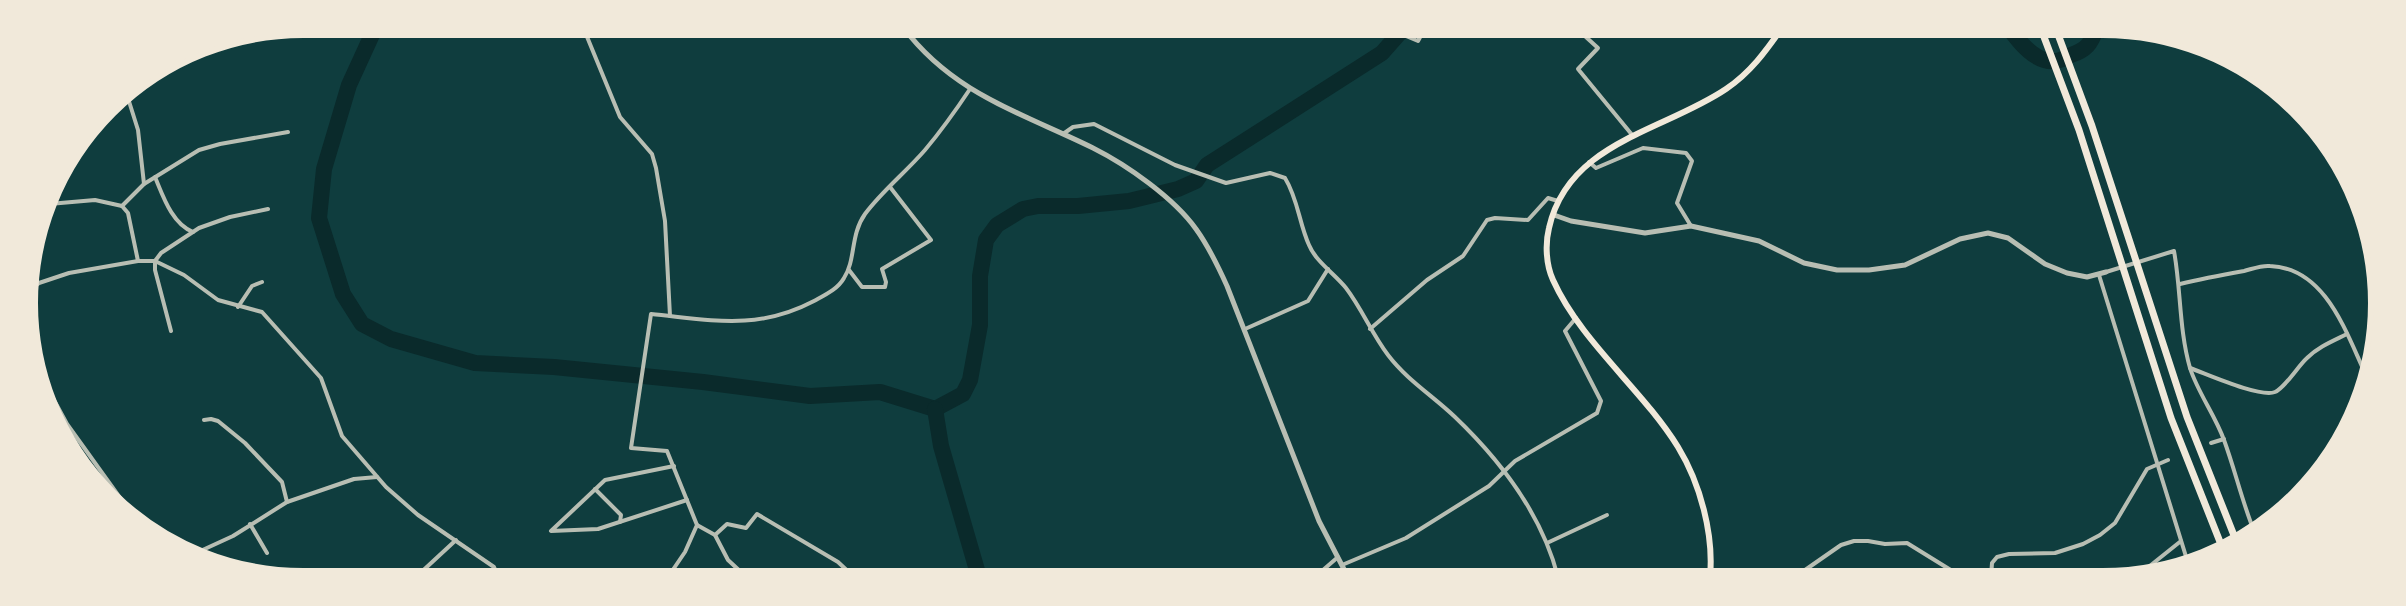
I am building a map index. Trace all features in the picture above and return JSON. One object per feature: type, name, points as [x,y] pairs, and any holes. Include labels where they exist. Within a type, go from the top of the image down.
[{"type":"highway","points":[[2044,35],[2079,130],[2171,418],[2221,544]]},
{"type":"highway","points":[[2059,35],[2092,126],[2187,417],[2234,536]]},
{"type":"main road","points":[[1709,571],[1704,511],[1688,467],[1678,447],[1648,406],[1576,318],[1552,279],[1548,262],[1549,228],[1558,201],[1574,176],[1589,162],[1610,147],[1703,103],[1727,88],[1763,56],[1777,35]]},
{"type":"street","points":[[586,35],[620,117],[652,154],[656,168],[667,240],[670,316]]},
{"type":"street","points":[[910,35],[928,55],[970,89],[1003,108],[1094,149],[1133,171],[1160,193],[1195,227],[1214,256],[1245,328],[1319,521],[1345,571]]},
{"type":"street","points":[[1406,35],[1418,41],[1421,35]]},
{"type":"street","points":[[1584,35],[1598,48],[1578,69],[1633,136]]},
{"type":"street","points":[[740,571],[728,560],[715,535],[697,525],[667,451],[663,449],[631,448],[651,314],[742,322],[772,318],[803,306],[829,292],[843,281],[849,270],[857,229],[865,214],[925,150],[970,89]]},
{"type":"street","points":[[128,100],[138,130],[144,184]]},
{"type":"street","points":[[1063,134],[1073,127],[1094,124],[1175,165],[1226,183],[1270,174],[1285,178],[1292,189],[1309,247],[1346,288],[1370,329],[1389,356],[1406,375],[1455,416],[1504,471],[1526,502],[1547,543],[1556,571]]},
{"type":"street","points":[[122,206],[144,184],[199,150],[220,144],[288,132]]},
{"type":"street","points":[[1589,162],[1596,168],[1643,148],[1686,153],[1692,161],[1677,203],[1691,226]]},
{"type":"street","points":[[156,177],[168,206],[179,222],[193,232]]},
{"type":"street","points":[[849,270],[862,287],[884,287],[886,282],[882,269],[932,240],[890,187]]},
{"type":"street","points":[[1370,329],[1427,280],[1463,256],[1487,220],[1495,218],[1528,220],[1548,198],[1558,201]]},
{"type":"street","points":[[54,204],[95,200],[122,206],[128,213],[138,261]]},
{"type":"street","points":[[171,331],[161,299],[155,261],[161,253],[205,225],[230,217],[268,210]]},
{"type":"street","points":[[1554,215],[1571,221],[1645,233],[1691,226],[1759,241],[1804,263],[1837,270],[1869,270],[1905,265],[1960,238],[1994,234],[2008,238],[2052,267],[2087,277],[2099,275],[2174,251],[2180,284],[2182,333],[2190,368],[2206,405],[2224,439],[2241,500],[2252,526]]},
{"type":"street","points":[[36,286],[69,273],[138,261],[155,261],[184,274],[218,300],[262,312],[321,378],[342,436],[377,477],[418,515],[494,567],[496,571]]},
{"type":"street","points":[[2180,284],[2269,266],[2287,269],[2308,278],[2324,295],[2347,334],[2363,368]]},
{"type":"street","points":[[1245,328],[1308,301],[1328,268]]},
{"type":"street","points":[[2099,275],[2156,464],[2187,558]]},
{"type":"street","points":[[238,307],[252,286],[262,282]]},
{"type":"street","points":[[1342,565],[1406,538],[1489,486],[1515,461],[1597,412],[1601,401],[1565,331],[1576,318]]},
{"type":"street","points":[[2190,368],[2253,390],[2267,393],[2276,392],[2307,358],[2322,347],[2347,334]]},
{"type":"street","points":[[49,389],[73,433],[122,501]]},
{"type":"street","points":[[204,420],[218,421],[249,448],[282,482],[287,502]]},
{"type":"street","points":[[2211,443],[2224,439]]},
{"type":"street","points":[[1991,571],[1992,563],[2001,555],[2055,552],[2083,544],[2100,536],[2115,523],[2131,500],[2147,469],[2168,460]]},
{"type":"street","points":[[674,466],[605,480],[551,531],[598,528],[687,500]]},
{"type":"street","points":[[200,551],[234,536],[287,502],[354,480],[377,477]]},
{"type":"street","points":[[595,490],[621,515],[620,522]]},
{"type":"street","points":[[715,535],[727,524],[746,528],[757,514],[838,562],[848,571]]},
{"type":"street","points":[[1547,543],[1607,515]]},
{"type":"street","points":[[250,524],[266,553]]},
{"type":"street","points":[[672,571],[685,552],[697,525]]},
{"type":"street","points":[[422,571],[456,540]]},
{"type":"street","points":[[2148,567],[2181,540]]},
{"type":"street","points":[[1805,571],[1841,546],[1854,541],[1885,544],[1907,543],[1952,571]]},
{"type":"street","points":[[1322,571],[1338,557]]},
{"type":"waterway","points":[[372,35],[349,85],[324,169],[319,218],[343,294],[362,324],[391,339],[475,363],[554,367],[703,382],[810,396],[880,392],[935,409]]},
{"type":"waterway","points":[[935,409],[963,394],[970,380],[980,325],[980,276],[986,240],[997,225],[1023,209],[1038,206],[1078,206],[1129,201],[1178,189],[1196,181],[1207,165],[1382,53],[1398,35]]},
{"type":"waterway","points":[[2015,35],[2035,56],[2049,61],[2059,60],[2084,49],[2094,35]]},
{"type":"waterway","points":[[935,409],[941,446],[977,571]]}]
